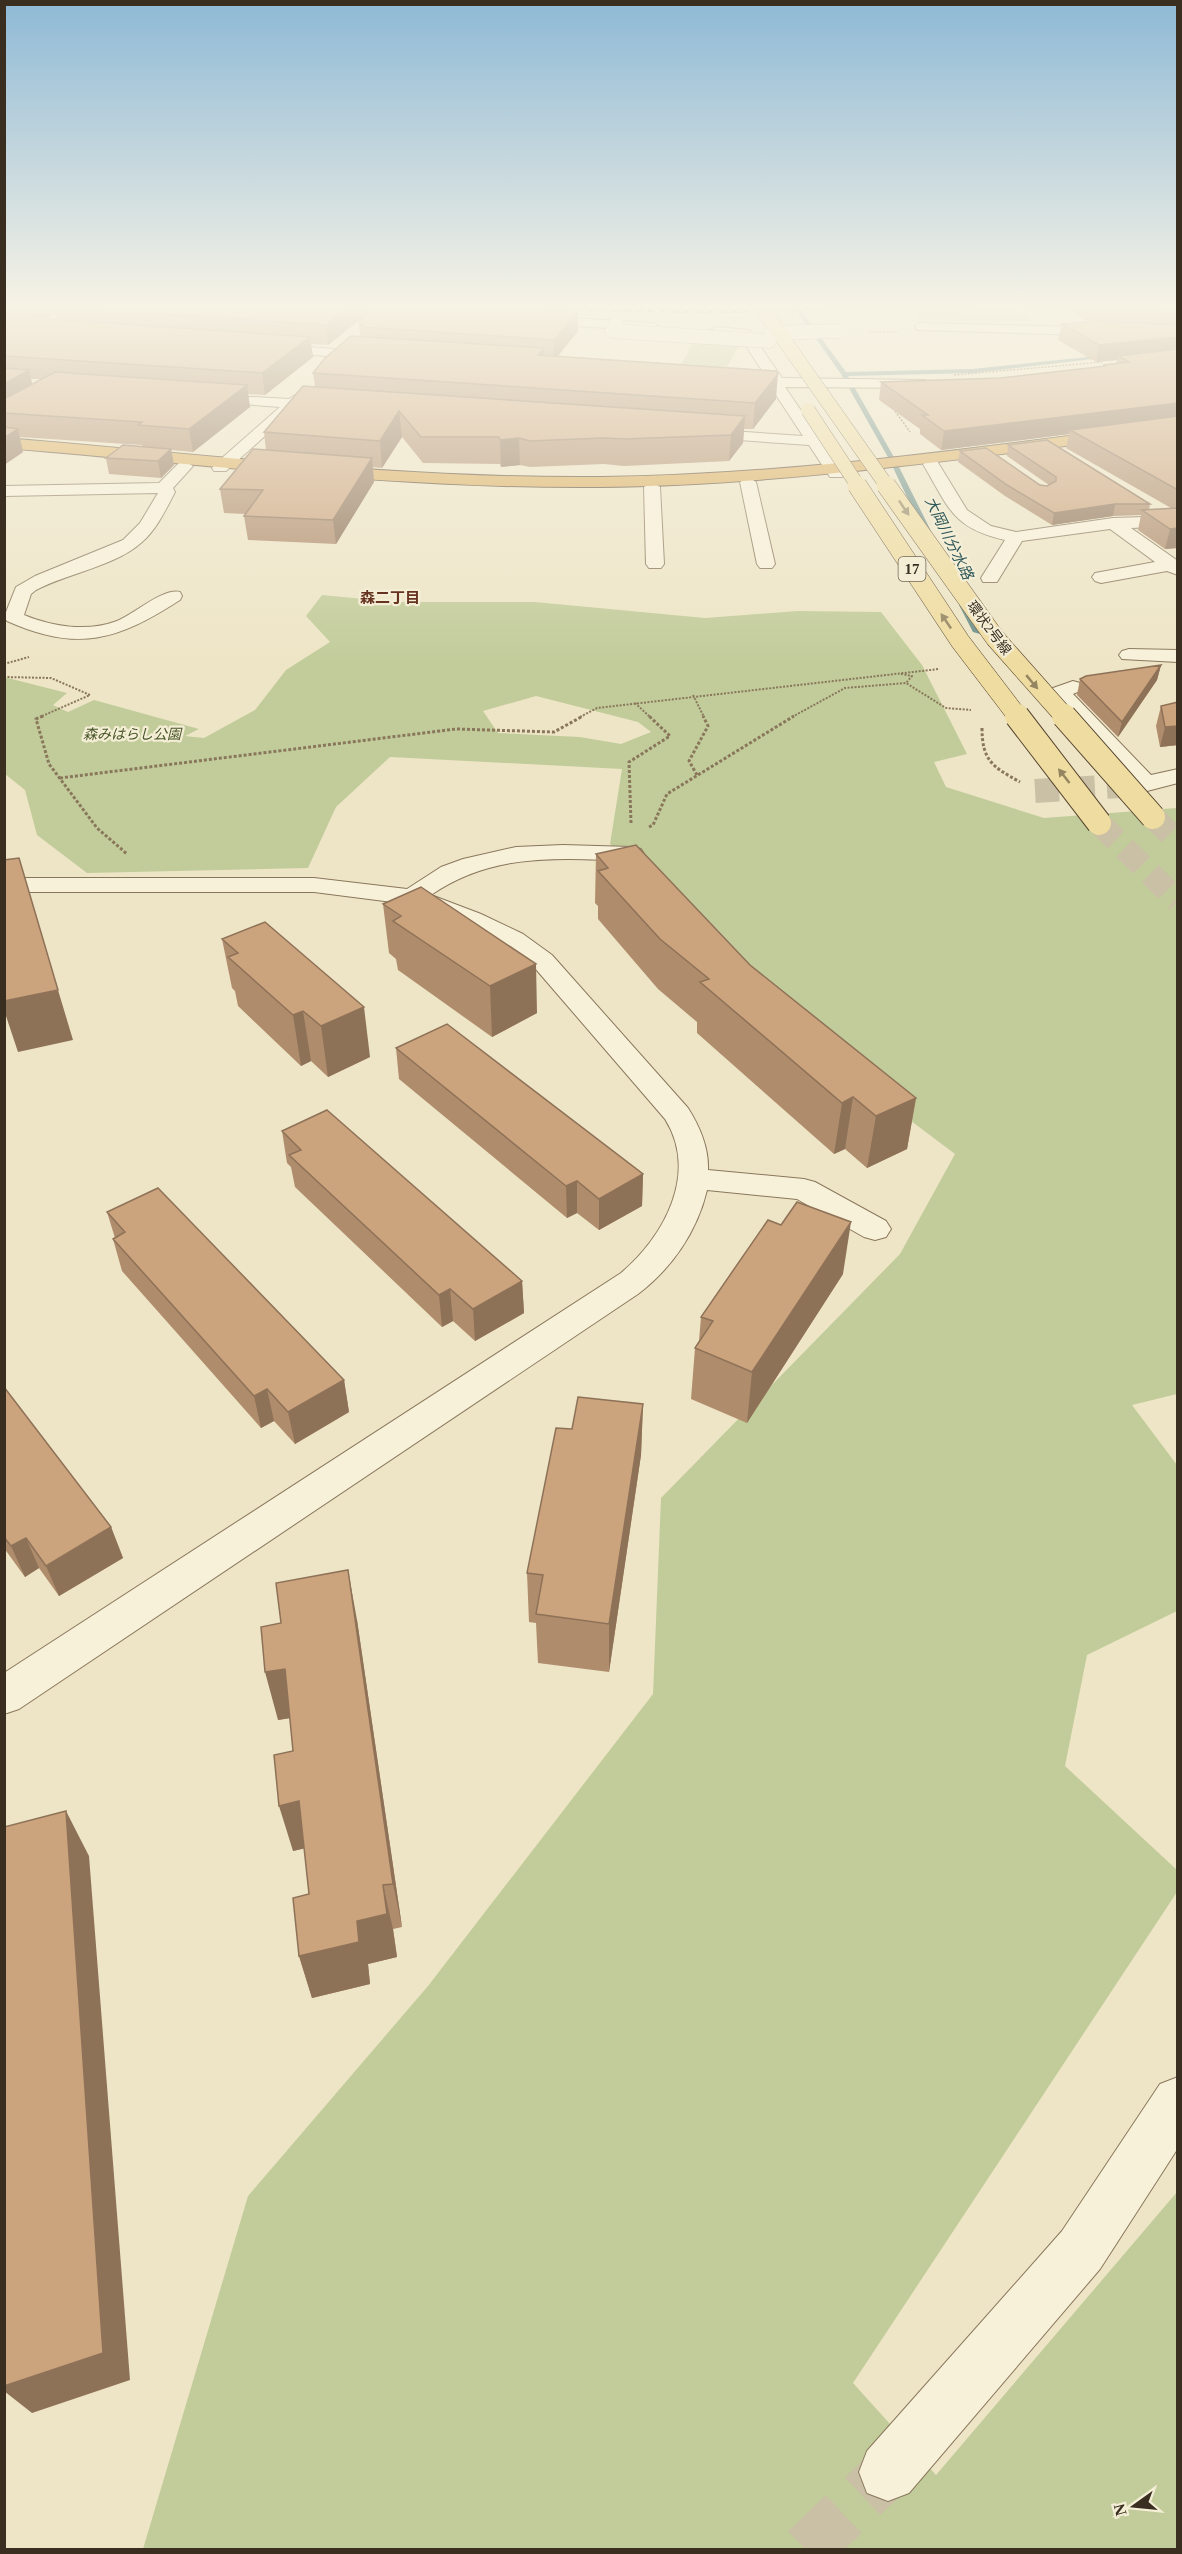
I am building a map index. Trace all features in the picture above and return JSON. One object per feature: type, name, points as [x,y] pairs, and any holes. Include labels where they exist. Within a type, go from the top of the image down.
[{"type":"highway","points":[[4,443],[224,465],[486,487],[652,487],[748,482],[1178,427]]},
{"type":"highway","points":[[4,452],[185,466],[224,465],[543,482],[685,479],[999,460],[1178,434]]},
{"type":"main road","name":"環状2号線","points":[[817,425],[960,641],[1099,823]]},
{"type":"main road","name":"環状2号線","points":[[844,425],[995,638],[1152,817]]},
{"type":"street","points":[[224,465],[268,425]]},
{"type":"street","points":[[804,425],[833,471]]},
{"type":"street","points":[[683,433],[815,441]]},
{"type":"street","points":[[931,464],[960,513],[985,530],[1016,537],[1113,523],[1176,521]]},
{"type":"street","points":[[4,491],[164,488],[185,466]]},
{"type":"street","points":[[748,482],[766,564]]},
{"type":"street","points":[[652,487],[655,564]]},
{"type":"street","points":[[4,586],[34,583],[108,556],[129,544],[156,514],[167,492],[164,488]]},
{"type":"street","points":[[1145,503],[1176,521]]},
{"type":"street","points":[[1113,523],[1174,568]]},
{"type":"street","points":[[990,578],[1016,537]]},
{"type":"street","points":[[1101,577],[1174,568]]},
{"type":"street","points":[[34,583],[23,591],[14,617],[27,624],[76,633],[123,626],[173,596]]},
{"type":"street","points":[[1129,655],[1143,653],[1169,658],[1178,656]]},
{"type":"street","points":[[1066,689],[1142,784],[1178,776]]},
{"type":"street","points":[[412,897],[450,873],[475,863],[506,856],[566,852],[632,854]]},
{"type":"street","points":[[4,885],[314,885],[412,897],[472,919],[514,940],[543,961],[672,1108],[683,1123],[692,1150],[695,1179],[687,1213],[672,1239],[640,1275],[586,1313],[4,1696]]},
{"type":"street","points":[[695,1179],[804,1190],[875,1229]]},
{"type":"street","points":[[888,2472],[1081,2250],[1178,2102]]},
{"type":"path","points":[[905,425],[914,438]]},
{"type":"path","points":[[60,778],[456,729],[554,732],[597,708],[693,695],[945,668]]},
{"type":"path","points":[[894,674],[912,676],[906,682]]},
{"type":"path","points":[[4,677],[51,678],[90,695],[36,719],[49,764],[97,828],[168,885]]},
{"type":"path","points":[[652,825],[667,794],[765,732],[845,688],[906,682],[946,708],[974,710],[968,702]]},
{"type":"path","points":[[693,695],[708,726],[689,761],[697,775]]},
{"type":"path","points":[[632,829],[629,762],[670,736],[634,702]]},
{"type":"path","points":[[989,730],[982,721],[981,749],[993,767],[1027,786]]},
{"type":"green space","name":"森みはらし公園","points":[[322,595],[396,602],[535,602],[705,618],[797,611],[881,612],[922,665],[967,754],[934,762],[946,787],[1044,818],[1177,808],[1177,1394],[1132,1405],[1177,1465],[1177,1611],[1087,1655],[1065,1766],[1177,1870],[1177,1892],[853,2383],[936,2475],[1177,2192],[1177,2549],[143,2549],[248,2196],[428,1986],[653,1694],[661,1498],[900,1254],[955,1154],[806,1042],[610,844],[622,769],[390,757],[336,807],[308,868],[87,873],[37,835],[25,790],[5,774],[4,677],[67,693],[53,705],[68,712],[94,700],[199,729],[185,736],[204,738],[255,710],[286,670],[330,642],[306,616]],"holes":[[[536,696],[638,722],[651,732],[621,744],[580,737],[498,733],[483,711]]]},
{"type":"building","points":[[140,425],[194,425],[189,429]]},
{"type":"building","points":[[270,425],[390,425],[380,441],[264,432]]},
{"type":"building","points":[[411,425],[738,425],[731,435],[625,439],[530,441],[519,438],[500,440],[499,437],[421,437]]},
{"type":"building","points":[[936,425],[993,425],[944,431]]},
{"type":"building","points":[[1107,425],[1178,425],[1178,490],[1070,430]]},
{"type":"building","points":[[4,427],[18,429],[4,438]]},
{"type":"building","points":[[1047,440],[1150,504],[1115,504],[1054,513],[1007,485],[960,451],[986,448],[1040,485],[1047,486],[1056,481],[1056,477],[1008,445]]},
{"type":"building","points":[[123,445],[171,449],[158,461],[106,458]]},
{"type":"building","points":[[253,449],[372,458],[333,520],[244,516],[263,490],[220,489]]},
{"type":"building","points":[[1178,508],[1178,528],[1170,529],[1142,510]]},
{"type":"building","points":[[1161,665],[1122,722],[1080,679],[1086,676]]},
{"type":"building","points":[[1178,702],[1178,726],[1165,727],[1161,706]]},
{"type":"building","points":[[636,845],[750,965],[916,1098],[876,1116],[853,1097],[842,1103],[700,982],[709,979],[660,939],[598,871],[608,868],[596,854]]},
{"type":"building","points":[[19,858],[58,990],[4,1001],[4,860]]},
{"type":"building","points":[[421,887],[536,964],[490,986],[393,921],[401,916],[383,904]]},
{"type":"building","points":[[265,922],[364,1007],[321,1026],[303,1011],[293,1015],[228,957],[238,953],[222,939]]},
{"type":"building","points":[[447,1024],[643,1174],[599,1199],[577,1181],[566,1186],[396,1048]]},
{"type":"building","points":[[327,1110],[522,1281],[473,1309],[450,1289],[439,1295],[289,1155],[301,1150],[282,1131]]},
{"type":"building","points":[[158,1188],[344,1380],[288,1412],[267,1389],[254,1396],[113,1239],[125,1232],[107,1212]]},
{"type":"building","points":[[797,1202],[851,1222],[752,1372],[695,1348],[713,1321],[701,1317],[768,1220],[781,1225]]},
{"type":"building","points":[[4,1387],[111,1527],[46,1566],[26,1538],[11,1546],[4,1537]]},
{"type":"building","points":[[578,1397],[643,1404],[609,1624],[536,1614],[543,1575],[527,1573],[556,1428],[572,1429]]},
{"type":"building","points":[[348,1570],[393,1884],[383,1885],[387,1914],[357,1921],[359,1942],[299,1956],[293,1898],[309,1894],[299,1801],[279,1806],[274,1755],[293,1751],[285,1669],[265,1672],[261,1627],[281,1623],[276,1583]]},
{"type":"building","points":[[66,1811],[103,2353],[4,2386],[4,1827]]},
{"type":"waterway","name":"大岡川分水路","points":[[873,425],[928,533]]},
{"type":"waterway","name":"大岡川分水路","points":[[963,605],[977,632]]},
{"type":"tunnel","points":[[1035,791],[1138,785]]},
{"type":"tunnel","points":[[1153,817],[1178,842]]},
{"type":"tunnel","points":[[1099,823],[1178,901]]},
{"type":"tunnel","points":[[806,2550],[888,2472]]},
{"type":"district","name":"森二丁目","points":[[390,598]]}]
